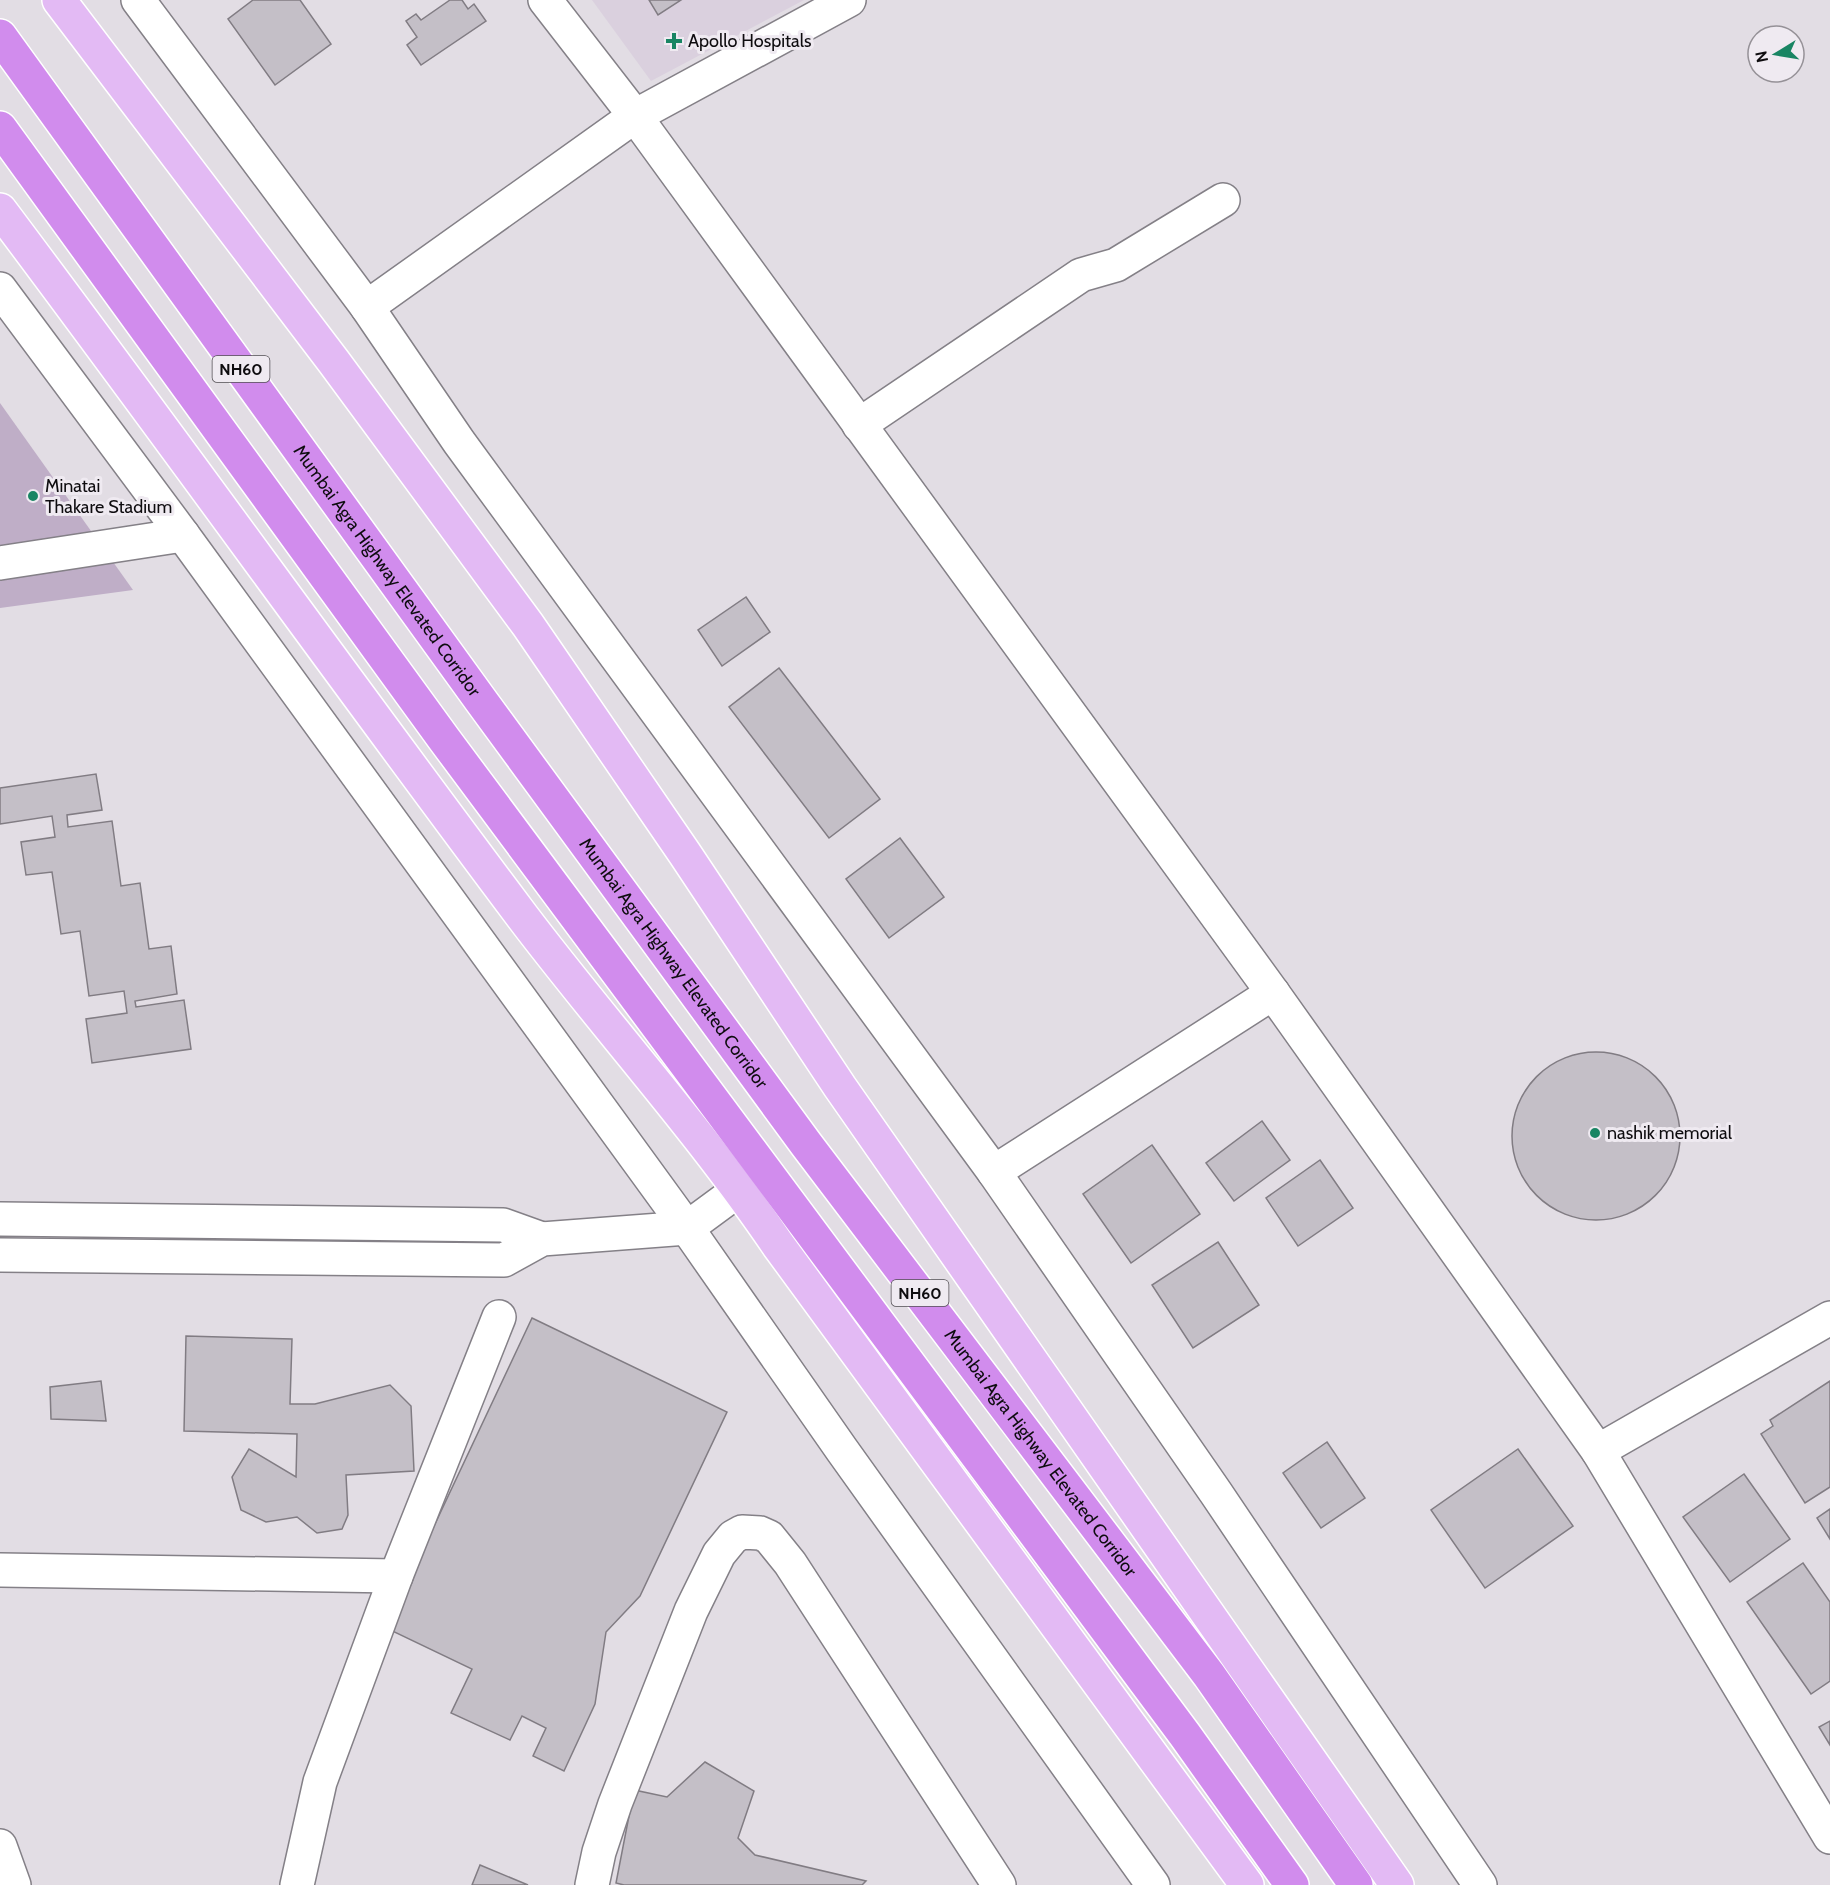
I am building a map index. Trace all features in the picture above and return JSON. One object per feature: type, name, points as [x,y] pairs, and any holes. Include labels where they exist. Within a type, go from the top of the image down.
[{"type":"highway","name":"Mumbai Agra Highway Elevated Corridor","points":[[0,36],[806,1144],[1209,1675],[1356,1885]]},
{"type":"highway","name":"NH60","points":[[0,128],[444,739],[1178,1725],[1292,1885]]},
{"type":"main road","points":[[59,0],[334,362],[528,625],[685,854],[840,1087],[1397,1885]]},
{"type":"main road","points":[[0,210],[165,430],[524,919],[740,1189],[778,1245],[1247,1885]]},
{"type":"street","points":[[138,0],[367,307],[459,442],[994,1172],[1216,1493],[1480,1885]]},
{"type":"street","points":[[545,0],[635,116],[1272,993],[1598,1451],[1830,1837]]},
{"type":"street","points":[[367,307],[635,116],[849,0]]},
{"type":"street","points":[[859,425],[1081,275],[1116,265],[1224,200]]},
{"type":"street","points":[[0,290],[183,535],[687,1228],[1153,1885]]},
{"type":"street","points":[[0,563],[183,535]]},
{"type":"street","points":[[994,1172],[1272,993]]},
{"type":"street","points":[[0,1220],[503,1225],[542,1239],[687,1228],[740,1189]]},
{"type":"street","points":[[0,1255],[504,1260],[542,1239]]},
{"type":"street","points":[[297,1885],[320,1782],[396,1576],[499,1317]]},
{"type":"street","points":[[1598,1451],[1830,1318]]},
{"type":"street","points":[[592,1885],[599,1852],[615,1804],[691,1611],[719,1554],[733,1537],[742,1532],[760,1533],[769,1537],[790,1563],[999,1885]]},
{"type":"street","points":[[0,1570],[396,1576]]},
{"type":"street","points":[[0,1846],[15,1885]]},
{"type":"shaded area","name":"Apollo Hospitals","points":[[592,0],[804,0],[651,81]]},
{"type":"shaded area","name":"Minatai Thakare Stadium","points":[[0,403],[133,590],[0,608]]},
{"type":"building","points":[[253,0],[300,0],[331,44],[275,85],[228,19]]},
{"type":"building","points":[[450,0],[462,0],[468,9],[474,4],[486,21],[421,65],[407,45],[417,37],[406,21],[416,14],[421,20]]},
{"type":"building","points":[[649,0],[681,0],[658,15]]},
{"type":"building","points":[[746,597],[770,632],[722,666],[698,630]]},
{"type":"building","points":[[779,668],[880,799],[829,838],[729,707]]},
{"type":"building","points":[[96,774],[102,810],[67,815],[68,827],[112,821],[121,886],[140,883],[149,949],[171,946],[177,994],[135,1001],[136,1007],[184,1000],[191,1049],[92,1063],[86,1019],[127,1013],[124,991],[89,996],[80,931],[61,934],[52,872],[26,875],[21,842],[55,837],[52,816],[0,824],[0,788]]},
{"type":"building","points":[[900,838],[944,897],[889,938],[846,879]]},
{"type":"building","name":"nashik memorial","points":[[1596,1052],[1612,1053],[1628,1058],[1656,1076],[1674,1104],[1679,1120],[1679,1152],[1674,1168],[1656,1196],[1628,1214],[1612,1219],[1596,1220],[1580,1219],[1564,1214],[1536,1196],[1518,1168],[1513,1152],[1512,1136],[1513,1120],[1518,1104],[1536,1076],[1564,1058],[1580,1053]]},
{"type":"building","points":[[1262,1121],[1290,1160],[1234,1201],[1206,1163]]},
{"type":"building","points":[[1152,1145],[1200,1214],[1131,1263],[1083,1194]]},
{"type":"building","points":[[1320,1160],[1353,1208],[1298,1246],[1266,1198]]},
{"type":"building","points":[[1218,1242],[1259,1305],[1193,1348],[1152,1285]]},
{"type":"building","points":[[532,1318],[727,1412],[640,1596],[606,1632],[595,1704],[564,1771],[533,1756],[546,1728],[522,1716],[510,1740],[451,1713],[472,1669],[386,1628]]},
{"type":"building","points":[[186,1336],[292,1339],[290,1404],[315,1404],[390,1385],[411,1406],[414,1471],[346,1475],[348,1515],[342,1529],[317,1533],[297,1517],[266,1522],[241,1510],[232,1477],[249,1449],[296,1477],[297,1434],[184,1431]]},
{"type":"building","points":[[101,1381],[106,1421],[51,1419],[50,1387]]},
{"type":"building","points":[[1830,1381],[1830,1487],[1805,1503],[1761,1434],[1773,1426],[1770,1420]]},
{"type":"building","points":[[1327,1442],[1365,1498],[1321,1528],[1283,1473]]},
{"type":"building","points":[[1518,1449],[1573,1526],[1485,1588],[1431,1510]]},
{"type":"building","points":[[1744,1474],[1790,1539],[1730,1582],[1683,1517]]},
{"type":"building","points":[[1830,1509],[1830,1539],[1817,1518]]},
{"type":"building","points":[[1803,1563],[1830,1602],[1830,1681],[1811,1694],[1747,1602]]},
{"type":"building","points":[[1830,1721],[1830,1745],[1819,1727]]},
{"type":"building","points":[[705,1762],[754,1791],[738,1838],[755,1855],[866,1881],[862,1885],[624,1885],[616,1883],[634,1790],[667,1797]]},
{"type":"building","points":[[480,1865],[528,1885],[472,1885]]},
{"type":"place","name":"Apollo Hospitals","points":[[674,41]]},
{"type":"place","name":"Minatai Thakare Stadium","points":[[33,496]]},
{"type":"place","name":"nashik memorial","points":[[1595,1133]]}]
